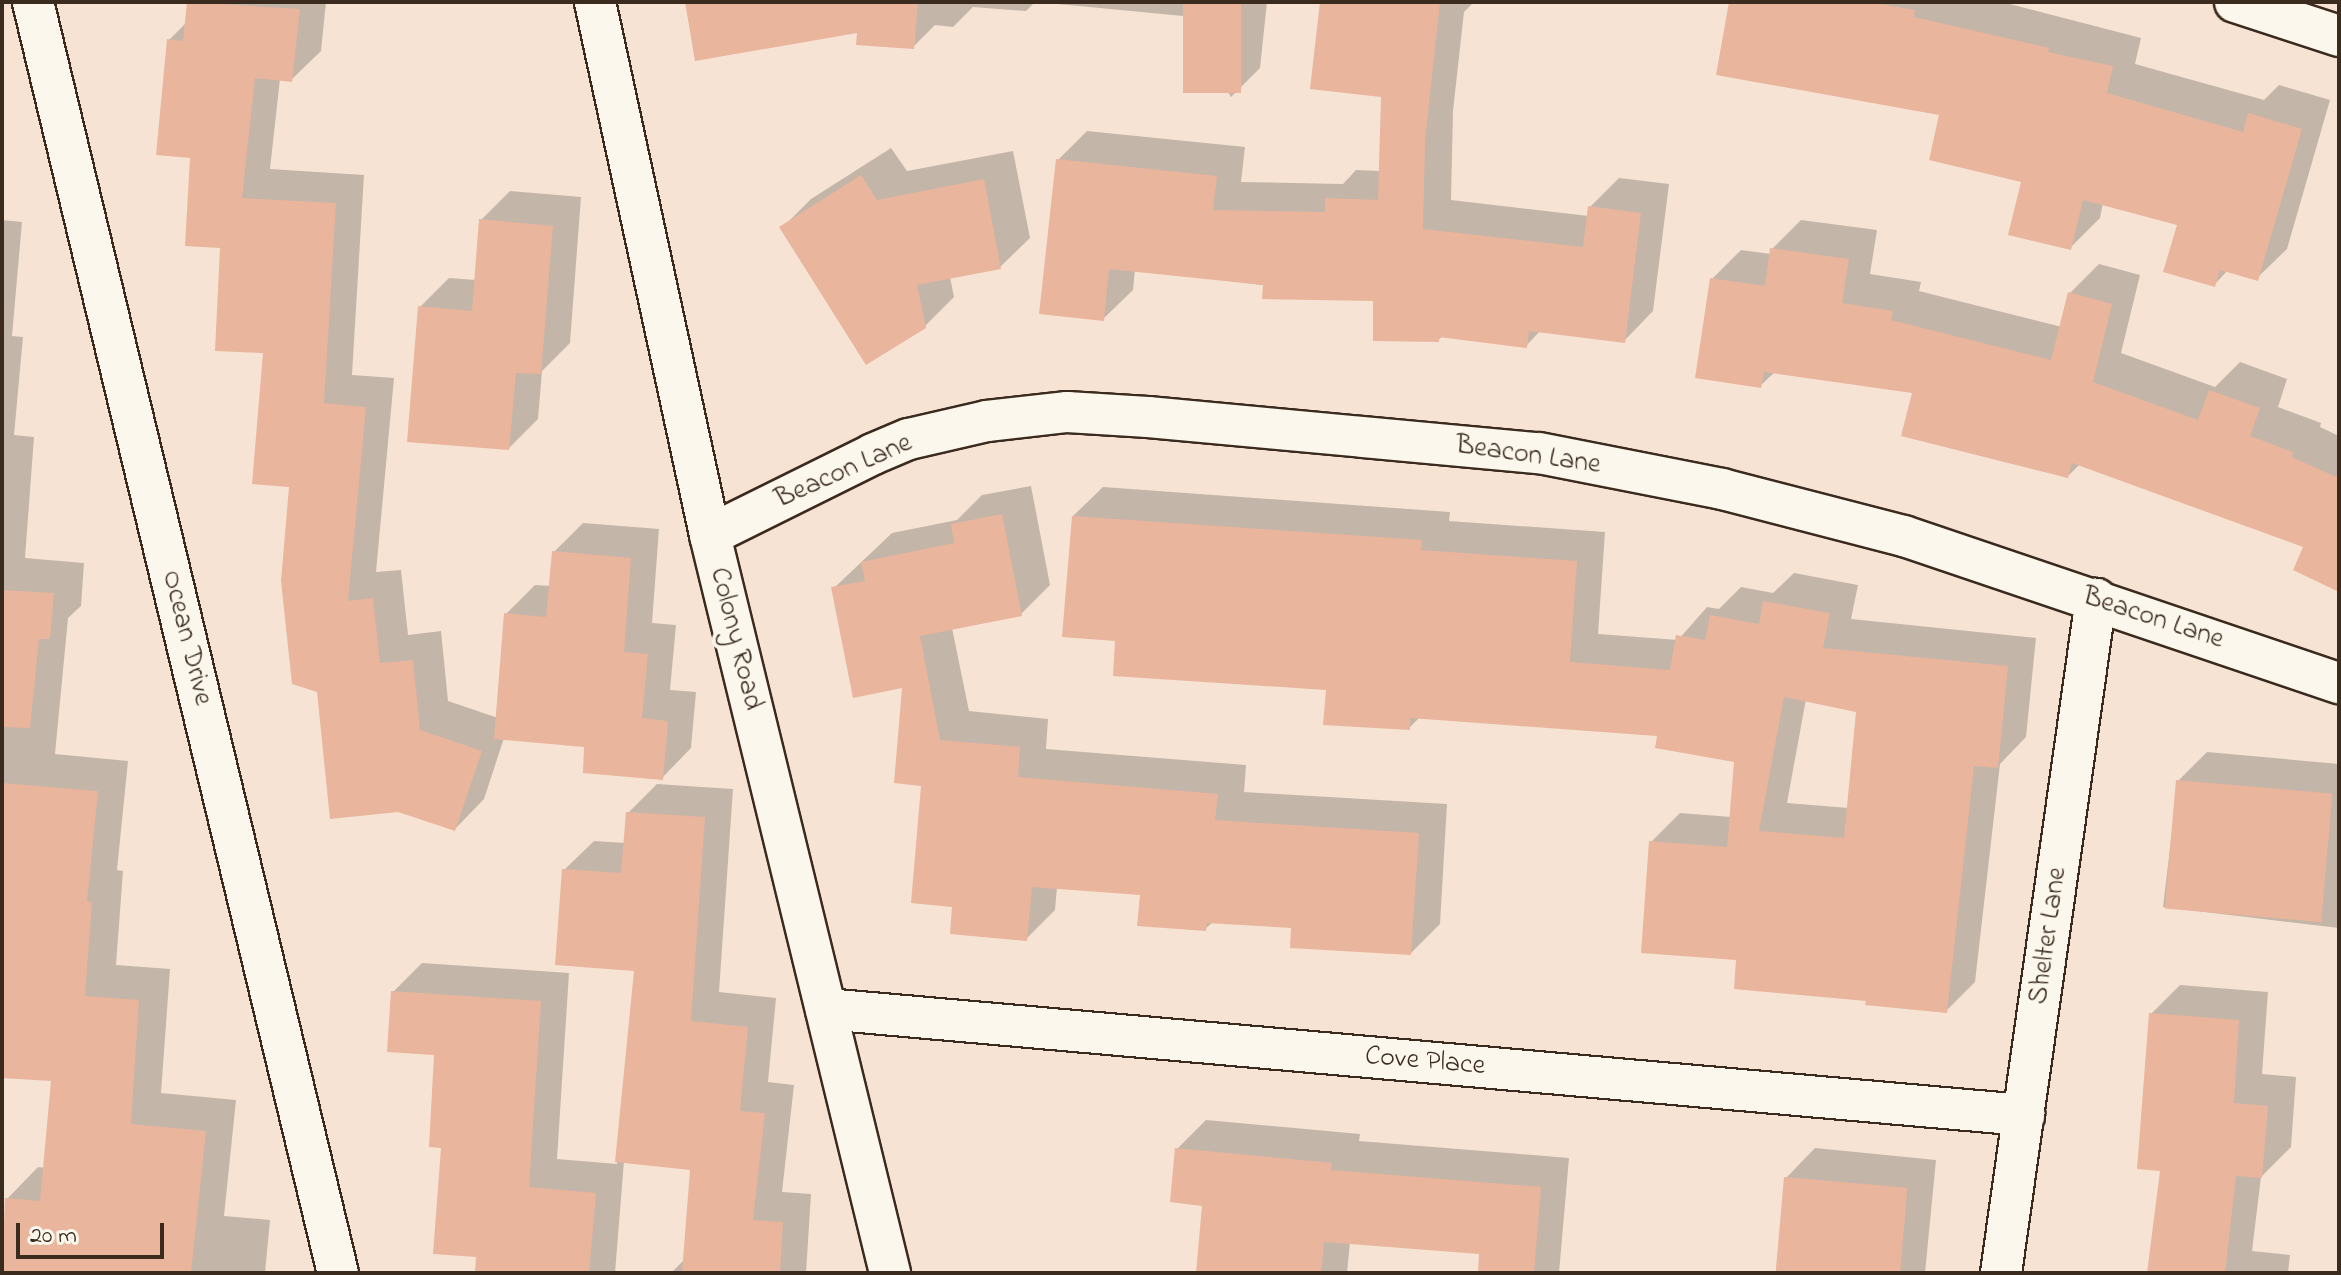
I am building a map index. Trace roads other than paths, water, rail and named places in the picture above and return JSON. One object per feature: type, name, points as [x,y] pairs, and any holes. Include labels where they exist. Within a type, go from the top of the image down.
[{"type":"street","name":"Ocean Drive","points":[[33,2],[338,1273]]},
{"type":"street","name":"Colony Road","points":[[595,2],[710,535],[890,1273]]},
{"type":"street","points":[[2235,2],[2339,36]]},
{"type":"street","name":"Beacon Lane","points":[[710,535],[909,439],[987,421],[1067,412],[1539,453],[1722,489],[1889,532],[2339,683]]},
{"type":"street","name":"Shelter Lane","points":[[2001,1273],[2096,599]]},
{"type":"street","name":"Cove Place","points":[[826,1009],[2024,1115]]}]
